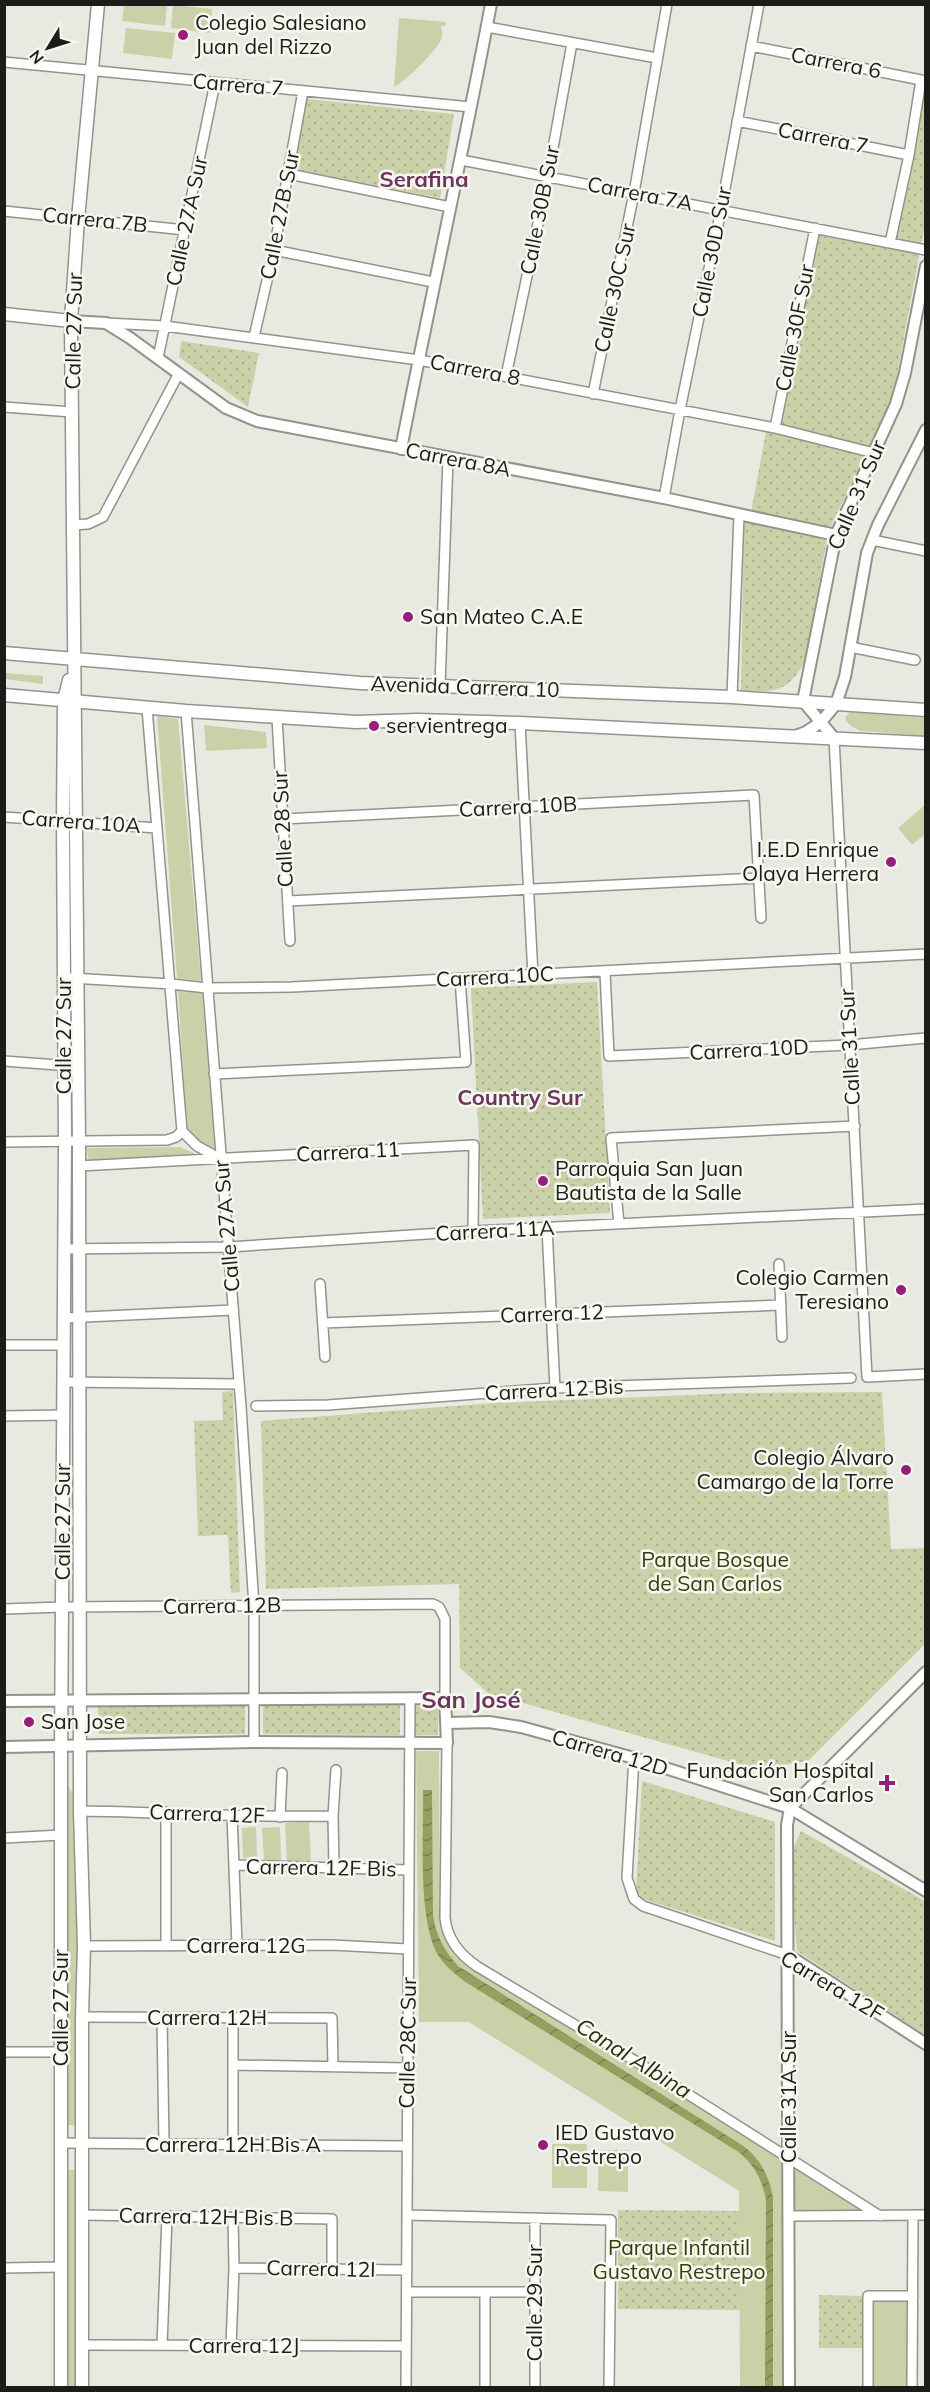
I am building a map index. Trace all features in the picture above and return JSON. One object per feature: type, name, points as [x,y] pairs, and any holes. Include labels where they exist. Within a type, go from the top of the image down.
[{"type":"main road","name":"Calle 27 Sur","points":[[61,2388],[64,1065],[70,978],[69,702],[73,658],[71,321],[98,4]]},
{"type":"main road","points":[[4,314],[71,321]]},
{"type":"main road","name":"Avenida Carrera 10","points":[[4,652],[360,683],[803,701],[926,710]]},
{"type":"main road","name":"Avenida Carrera 10","points":[[4,695],[277,718],[356,722],[418,720],[520,723],[926,743]]},
{"type":"main road","name":"Calle 27 Sur","points":[[70,978],[78,1066],[79,1142],[80,1811],[84,1946],[82,2388]]},
{"type":"street","points":[[401,449],[491,4]]},
{"type":"street","name":"Calle 30C Sur","points":[[593,394],[634,193],[667,4]]},
{"type":"street","name":"Calle 30D Sur","points":[[664,498],[759,4]]},
{"type":"street","points":[[487,27],[657,58]]},
{"type":"street","name":"Calle 30B Sur","points":[[506,376],[548,176],[572,43]]},
{"type":"street","name":"Carrera 6","points":[[751,46],[921,80],[909,155]]},
{"type":"street","name":"Carrera 7","points":[[4,62],[471,107]]},
{"type":"street","name":"Calle 27A Sur","points":[[158,358],[215,83]]},
{"type":"street","name":"Calle 27B Sur","points":[[254,337],[274,250],[303,91]]},
{"type":"street","name":"Carrera 7","points":[[737,121],[909,155]]},
{"type":"street","points":[[890,243],[909,155]]},
{"type":"street","name":"Carrera 7A","points":[[461,160],[926,250]]},
{"type":"street","points":[[289,174],[450,207]]},
{"type":"street","name":"Carrera 7B","points":[[4,211],[185,230]]},
{"type":"street","name":"Calle 30F Sur","points":[[775,428],[815,228]]},
{"type":"street","points":[[274,250],[434,282]]},
{"type":"street","name":"Calle 31 Sur","points":[[803,701],[836,535],[901,389],[926,266]]},
{"type":"street","name":"Carrera 8","points":[[71,321],[165,326],[418,360],[775,428],[874,453]]},
{"type":"street","name":"Carrera 8A","points":[[106,322],[226,408],[245,417],[401,449],[664,498],[836,535]]},
{"type":"street","points":[[72,525],[88,524],[103,517],[178,373]]},
{"type":"street","points":[[4,407],[72,412]]},
{"type":"street","name":"Calle 31 Sur","points":[[795,736],[821,722],[836,704],[845,677],[864,567],[872,540],[926,430]]},
{"type":"street","points":[[440,686],[448,458]]},
{"type":"street","points":[[732,698],[739,514]]},
{"type":"street","points":[[872,540],[926,551]]},
{"type":"street","points":[[850,647],[915,660]]},
{"type":"street","points":[[803,701],[834,738]]},
{"type":"street","points":[[147,708],[182,1131],[197,1146],[221,1159]]},
{"type":"street","name":"Calle 27A Sur","points":[[186,711],[229,1247],[254,1606],[254,1742]]},
{"type":"street","name":"Calle 28 Sur","points":[[277,718],[290,941]]},
{"type":"street","points":[[520,723],[533,976]]},
{"type":"street","name":"Calle 31 Sur","points":[[834,738],[867,1377],[926,1374]]},
{"type":"street","name":"Carrera 10B","points":[[283,819],[754,795],[758,879]]},
{"type":"street","name":"Carrera 10A","points":[[4,817],[158,828]]},
{"type":"street","points":[[288,902],[758,879],[760,918]]},
{"type":"street","name":"Carrera 10C","points":[[70,978],[207,988],[533,976],[926,954]]},
{"type":"street","name":"Carrera 10D","points":[[605,972],[609,1056],[849,1045],[926,1038]]},
{"type":"street","points":[[214,1074],[466,1062],[460,979]]},
{"type":"street","points":[[4,1061],[78,1066]]},
{"type":"street","points":[[619,1224],[611,1138],[855,1126]]},
{"type":"street","points":[[4,1142],[167,1140],[176,1137],[182,1131]]},
{"type":"street","name":"Carrera 11","points":[[79,1166],[474,1146],[473,1231]]},
{"type":"street","name":"Carrera 11A","points":[[64,1249],[229,1247],[473,1231],[926,1209]]},
{"type":"street","points":[[547,1228],[555,1389]]},
{"type":"street","points":[[779,1264],[782,1337]]},
{"type":"street","points":[[320,1284],[325,1358]]},
{"type":"street","name":"Carrera 12","points":[[323,1323],[781,1305]]},
{"type":"street","points":[[64,1318],[233,1310]]},
{"type":"street","points":[[4,1345],[64,1345]]},
{"type":"street","name":"Carrera 12 Bis","points":[[256,1406],[328,1405],[555,1389],[851,1378]]},
{"type":"street","points":[[64,1382],[239,1384]]},
{"type":"street","points":[[4,1416],[63,1415]]},
{"type":"street","name":"Carrera 12B","points":[[4,1609],[426,1602],[439,1607],[445,1619],[445,1698]]},
{"type":"street","points":[[790,1808],[926,1672]]},
{"type":"street","name":"Calle 28C Sur","points":[[406,2388],[410,1698]]},
{"type":"street","points":[[4,1701],[445,1698],[447,1723],[445,1918],[453,1943],[465,1958],[642,2065],[879,2216]]},
{"type":"street","name":"Carrera 12D","points":[[447,1723],[489,1722],[521,1727],[634,1758],[790,1808],[926,1890]]},
{"type":"street","points":[[4,1747],[254,1742],[447,1743]]},
{"type":"street","name":"Carrera 12F","points":[[634,1758],[627,1878],[634,1899],[643,1906],[788,1955],[926,2044]]},
{"type":"street","points":[[334,1867],[333,1816],[336,1770]]},
{"type":"street","points":[[280,1817],[282,1773]]},
{"type":"street","name":"Calle 31A Sur","points":[[789,2388],[787,1825],[790,1808]]},
{"type":"street","name":"Carrera 12F","points":[[80,1811],[280,1817],[333,1816]]},
{"type":"street","points":[[166,1812],[166,1946]]},
{"type":"street","points":[[232,1815],[237,1945]]},
{"type":"street","points":[[4,1838],[61,1835]]},
{"type":"street","name":"Carrera 12F Bis","points":[[235,1865],[408,1870]]},
{"type":"street","name":"Carrera 12G","points":[[84,1946],[237,1945],[408,1949]]},
{"type":"street","name":"Carrera 12H","points":[[82,2017],[332,2018],[333,2067]]},
{"type":"street","points":[[162,2018],[164,2144]]},
{"type":"street","points":[[233,2145],[234,2018]]},
{"type":"street","points":[[4,2052],[62,2052]]},
{"type":"street","points":[[233,2065],[408,2068]]},
{"type":"street","name":"Carrera 12H Bis A","points":[[61,2143],[406,2146]]},
{"type":"street","name":"Carrera 12H Bis B","points":[[81,2215],[332,2219],[332,2269]]},
{"type":"street","points":[[407,2215],[611,2220],[609,2388]]},
{"type":"street","points":[[790,2216],[926,2216]]},
{"type":"street","points":[[912,2388],[913,2216]]},
{"type":"street","points":[[162,2345],[167,2217]]},
{"type":"street","points":[[231,2346],[233,2218]]},
{"type":"street","name":"Calle 29 Sur","points":[[535,2218],[535,2388]]},
{"type":"street","points":[[4,2268],[60,2267]]},
{"type":"street","name":"Carrera 12I","points":[[234,2268],[407,2270]]},
{"type":"street","points":[[407,2292],[535,2292]]},
{"type":"street","points":[[484,2292],[485,2388]]},
{"type":"street","points":[[868,2388],[868,2296],[913,2296]]},
{"type":"street","name":"Carrera 12J","points":[[83,2345],[406,2346]]},
{"type":"green space","points":[[124,5],[167,5],[165,26],[122,21]]},
{"type":"green space","points":[[173,5],[212,9],[210,33],[171,28]]},
{"type":"green space","points":[[399,18],[446,22],[445,26],[441,26],[442,38],[433,52],[413,73],[394,87]]},
{"type":"green space","points":[[126,28],[175,33],[172,59],[123,53]]},
{"type":"green space","points":[[925,82],[925,224],[889,407],[833,521],[827,539],[804,663],[785,686],[770,691],[741,691],[744,522],[749,523],[766,432],[777,433],[816,235],[892,249]]},
{"type":"green space","points":[[307,99],[454,114],[440,198],[294,169]]},
{"type":"green space","points":[[181,341],[259,353],[248,407],[179,357]]},
{"type":"green space","points":[[5,673],[43,676],[43,684],[5,679]]},
{"type":"green space","points":[[850,712],[925,718],[925,736],[861,731],[845,720]]},
{"type":"green space","points":[[157,716],[178,719],[201,981],[177,978]]},
{"type":"green space","points":[[204,725],[266,732],[267,748],[206,751]]},
{"type":"green space","points":[[925,805],[925,834],[912,845],[898,828]]},
{"type":"green space","points":[[597,982],[610,1213],[483,1219],[471,988]]},
{"type":"green space","points":[[178,991],[202,993],[215,1148],[199,1141],[187,1127]]},
{"type":"green space","points":[[180,1147],[205,1158],[88,1160],[87,1148]]},
{"type":"green space","points":[[233,1391],[240,1592],[231,1593],[228,1535],[198,1536],[194,1421],[223,1420],[222,1392]]},
{"type":"green space","name":"Parque Bosque de San Carlos","points":[[882,1392],[891,1549],[925,1548],[925,1644],[808,1761],[756,1769],[488,1693],[460,1668],[459,1584],[266,1589],[261,1421],[493,1403],[738,1393]]},
{"type":"green space","points":[[263,1703],[400,1704],[400,1735],[263,1734]]},
{"type":"green space","points":[[98,1704],[245,1704],[245,1734],[99,1734]]},
{"type":"green space","points":[[415,1704],[438,1704],[438,1735],[414,1735]]},
{"type":"green space","points":[[416,1751],[439,1751],[440,1922],[458,1956],[468,1966],[593,2041],[865,2211],[786,2212],[784,2387],[740,2387],[739,2191],[469,2022],[419,2022]]},
{"type":"green space","points":[[642,1781],[775,1822],[775,1941],[640,1898],[636,1891]]},
{"type":"green space","points":[[66,1784],[77,1798],[77,2125],[66,2125]]},
{"type":"green space","points":[[309,1822],[311,1862],[287,1864],[285,1823]]},
{"type":"green space","points":[[256,1827],[257,1857],[243,1858],[242,1828]]},
{"type":"green space","points":[[280,1827],[281,1861],[264,1861],[262,1828]]},
{"type":"green space","points":[[801,1831],[925,1901],[925,2035],[797,1951],[789,1858]]},
{"type":"green space","points":[[552,2144],[587,2144],[587,2188],[552,2188]]},
{"type":"green space","points":[[598,2150],[628,2150],[628,2192],[598,2191]]},
{"type":"green space","points":[[65,2170],[75,2170],[75,2387],[65,2388]]},
{"type":"green space","name":"Parque Infantil Gustavo Restrepo","points":[[618,2210],[740,2211],[740,2310],[618,2309]]},
{"type":"green space","points":[[819,2295],[863,2296],[863,2348],[819,2348]]},
{"type":"green space","points":[[874,2299],[908,2300],[907,2387],[874,2388]]},
{"type":"water","points":[[423,1790],[432,1790],[434,1923],[441,1942],[458,1966],[742,2145],[763,2168],[773,2198],[773,2387],[765,2387],[766,2199],[756,2172],[737,2151],[464,1981],[444,1963],[431,1939],[424,1898]]},
{"type":"place","name":"Colegio Salesiano Juan del Rizzo","points":[[183,35]]},
{"type":"place","name":"San Mateo C.A.E","points":[[408,617]]},
{"type":"place","name":"servientrega","points":[[374,726]]},
{"type":"place","name":"I.E.D Enrique Olaya Herrera","points":[[891,862]]},
{"type":"place","name":"Parroquia San Juan Bautista de la Salle","points":[[543,1181]]},
{"type":"place","name":"Colegio Carmen Teresiano","points":[[901,1290]]},
{"type":"place","name":"Colegio Álvaro Camargo de la Torre","points":[[906,1470]]},
{"type":"place","name":"San Jose","points":[[29,1722]]},
{"type":"place","name":"Fundación Hospital San Carlos","points":[[887,1783]]},
{"type":"place","name":"IED Gustavo Restrepo","points":[[543,2145]]},
{"type":"district","name":"Serafina","points":[[424,179]]},
{"type":"district","name":"Country Sur","points":[[520,1097]]},
{"type":"district","name":"San José","points":[[471,1700]]},
{"type":"water label","name":"Canal Albina","points":[[634,2058]]}]
